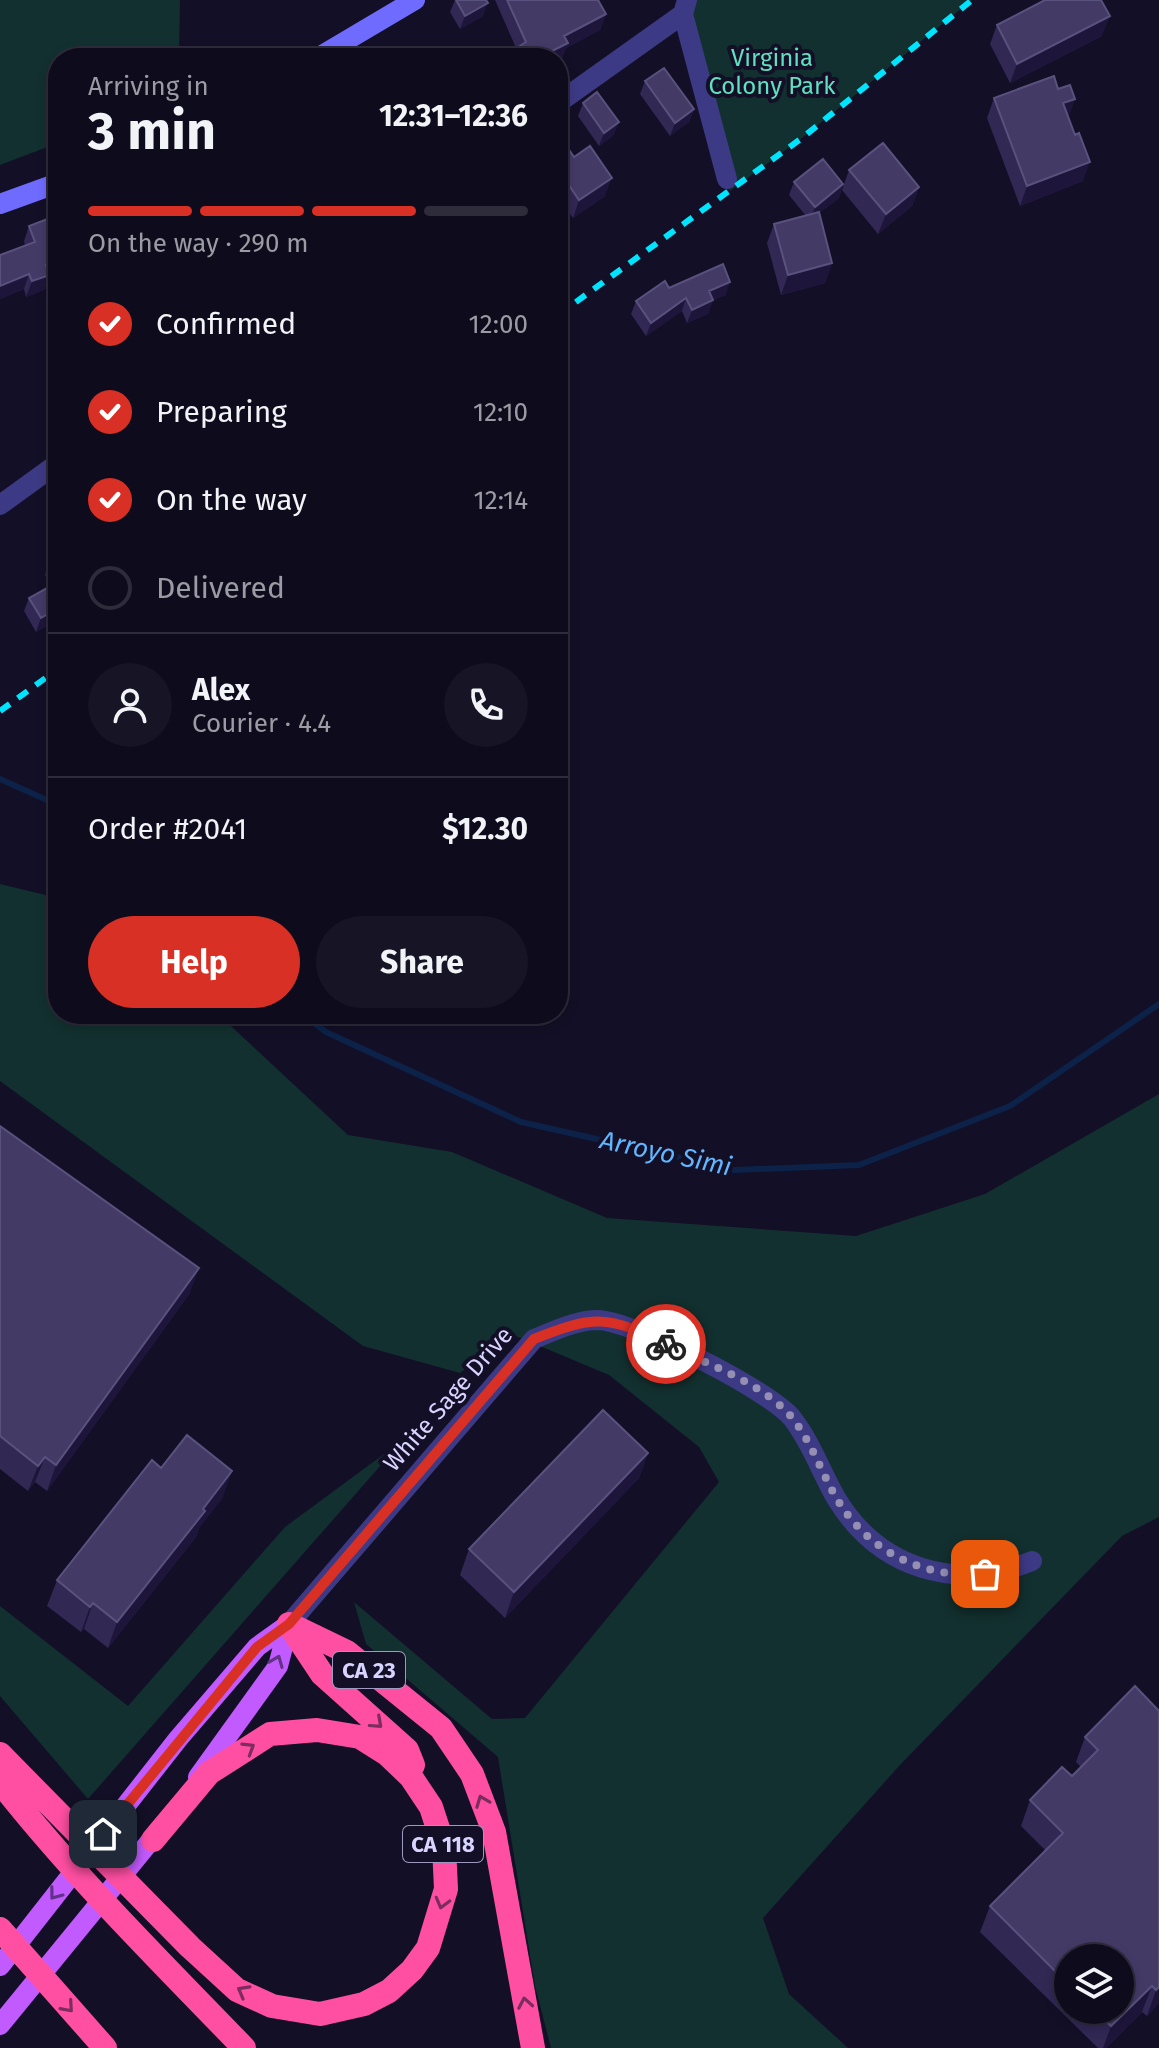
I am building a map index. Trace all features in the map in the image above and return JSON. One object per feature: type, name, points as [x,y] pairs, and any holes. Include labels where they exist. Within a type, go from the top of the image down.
[{"type":"highway","points":[[289,1624],[322,1674],[407,1750],[431,1807]]},
{"type":"highway","name":"CA 23","points":[[289,1624],[347,1652],[441,1728],[472,1774],[494,1832],[533,2048]]},
{"type":"highway","name":"CA 118","points":[[0,1754],[33,1805],[237,1990],[272,2006],[320,2014],[364,2004],[389,1991],[412,1970],[428,1948],[446,1889],[444,1847],[431,1807],[411,1777],[387,1754],[360,1737],[317,1730],[270,1734],[209,1773],[153,1840]]},
{"type":"highway","points":[[0,1782],[33,1805],[170,1972],[244,2048]]},
{"type":"highway","points":[[0,1929],[102,2045]]},
{"type":"main road","points":[[153,1840],[278,1666],[289,1624]]},
{"type":"main road","points":[[0,1966],[178,1739],[257,1647],[289,1624]]},
{"type":"main road","name":"CA 118","points":[[0,2025],[153,1840]]},
{"type":"street","points":[[334,48],[415,0]]},
{"type":"street","points":[[568,95],[685,7],[727,179]]},
{"type":"street","points":[[0,204],[48,187]]},
{"type":"street","points":[[0,505],[48,470]]},
{"type":"street","name":"White Sage Drive","points":[[289,1624],[534,1339],[581,1322],[596,1320],[632,1327],[773,1399],[794,1420],[849,1517],[880,1547],[902,1560],[936,1572],[971,1575],[1003,1571],[1032,1561]]},
{"type":"green space","points":[[0,0],[180,0],[179,48],[48,48],[48,147],[0,165]]},
{"type":"green space","name":"Virginia Colony Park","points":[[687,0],[972,0],[802,138],[730,191],[683,14]]},
{"type":"green space","points":[[0,884],[48,896],[48,1024],[229,1024],[348,1135],[452,1152],[607,1218],[856,1236],[985,1194],[1159,1094],[1159,1517],[1122,1536],[900,1765],[763,1918],[789,1994],[848,2048],[551,2048],[535,1986],[498,1757],[366,1644],[354,1602],[492,1719],[525,1718],[719,1482],[699,1447],[609,1375],[511,1334],[460,1373],[363,1346],[0,1081]]},
{"type":"green space","points":[[403,1440],[88,1799],[0,1696],[0,1606],[128,1706],[285,1527]]},
{"type":"building","points":[[456,0],[486,0],[488,3],[465,16]]},
{"type":"building","points":[[507,0],[598,0],[606,14],[564,36],[568,43],[558,48],[517,48],[526,42]]},
{"type":"building","points":[[1045,0],[1101,0],[1110,16],[1017,64],[997,25]]},
{"type":"building","points":[[664,68],[694,109],[675,123],[645,81]]},
{"type":"building","points":[[1054,76],[1058,89],[1070,85],[1075,99],[1063,103],[1075,135],[1079,133],[1090,162],[1027,186],[994,98]]},
{"type":"building","points":[[597,92],[619,122],[604,133],[583,103]]},
{"type":"building","points":[[883,143],[919,187],[886,214],[849,170]]},
{"type":"building","points":[[590,146],[612,178],[579,200],[568,184],[568,148],[574,157]]},
{"type":"building","points":[[823,159],[843,184],[815,207],[794,182]]},
{"type":"building","points":[[819,212],[832,263],[788,275],[774,224]]},
{"type":"building","points":[[48,219],[48,276],[32,281],[29,274],[0,286],[0,255],[35,242],[29,226]]},
{"type":"building","points":[[723,264],[730,282],[709,291],[713,300],[692,310],[686,298],[651,323],[636,301],[665,281],[669,288]]},
{"type":"building","points":[[48,588],[48,614],[41,618],[29,598]]},
{"type":"building","points":[[0,1126],[199,1268],[56,1465],[45,1457],[38,1466],[0,1436]]},
{"type":"building","points":[[603,1410],[648,1453],[514,1592],[469,1549]]},
{"type":"building","points":[[187,1435],[232,1471],[203,1509],[205,1511],[117,1622],[93,1603],[90,1607],[57,1580],[152,1460],[161,1468]]},
{"type":"building","points":[[1135,1686],[1159,1711],[1159,1987],[1156,1990],[1152,1986],[1134,2004],[1134,1944],[1054,1944],[1054,1970],[990,1906],[1063,1833],[1030,1800],[1062,1767],[1072,1776],[1098,1750],[1085,1737]]},
{"type":"waterway","name":"Arroyo Simi","points":[[0,779],[48,801]]},
{"type":"waterway","name":"Arroyo Simi","points":[[315,1024],[326,1032],[521,1122],[734,1170],[859,1165],[1010,1106],[1159,1004]]},
{"type":"railway","points":[[568,308],[802,138],[972,0]]},
{"type":"railway","points":[[0,711],[48,676]]},
{"type":"way so far","points":[[666,1344],[751,1386],[786,1411],[806,1439],[849,1517],[880,1547],[902,1560],[936,1572],[985,1574]]},
{"type":"route","points":[[103,1834],[178,1739],[257,1647],[289,1624],[534,1339],[581,1322],[596,1320],[632,1327],[666,1344]]}]
